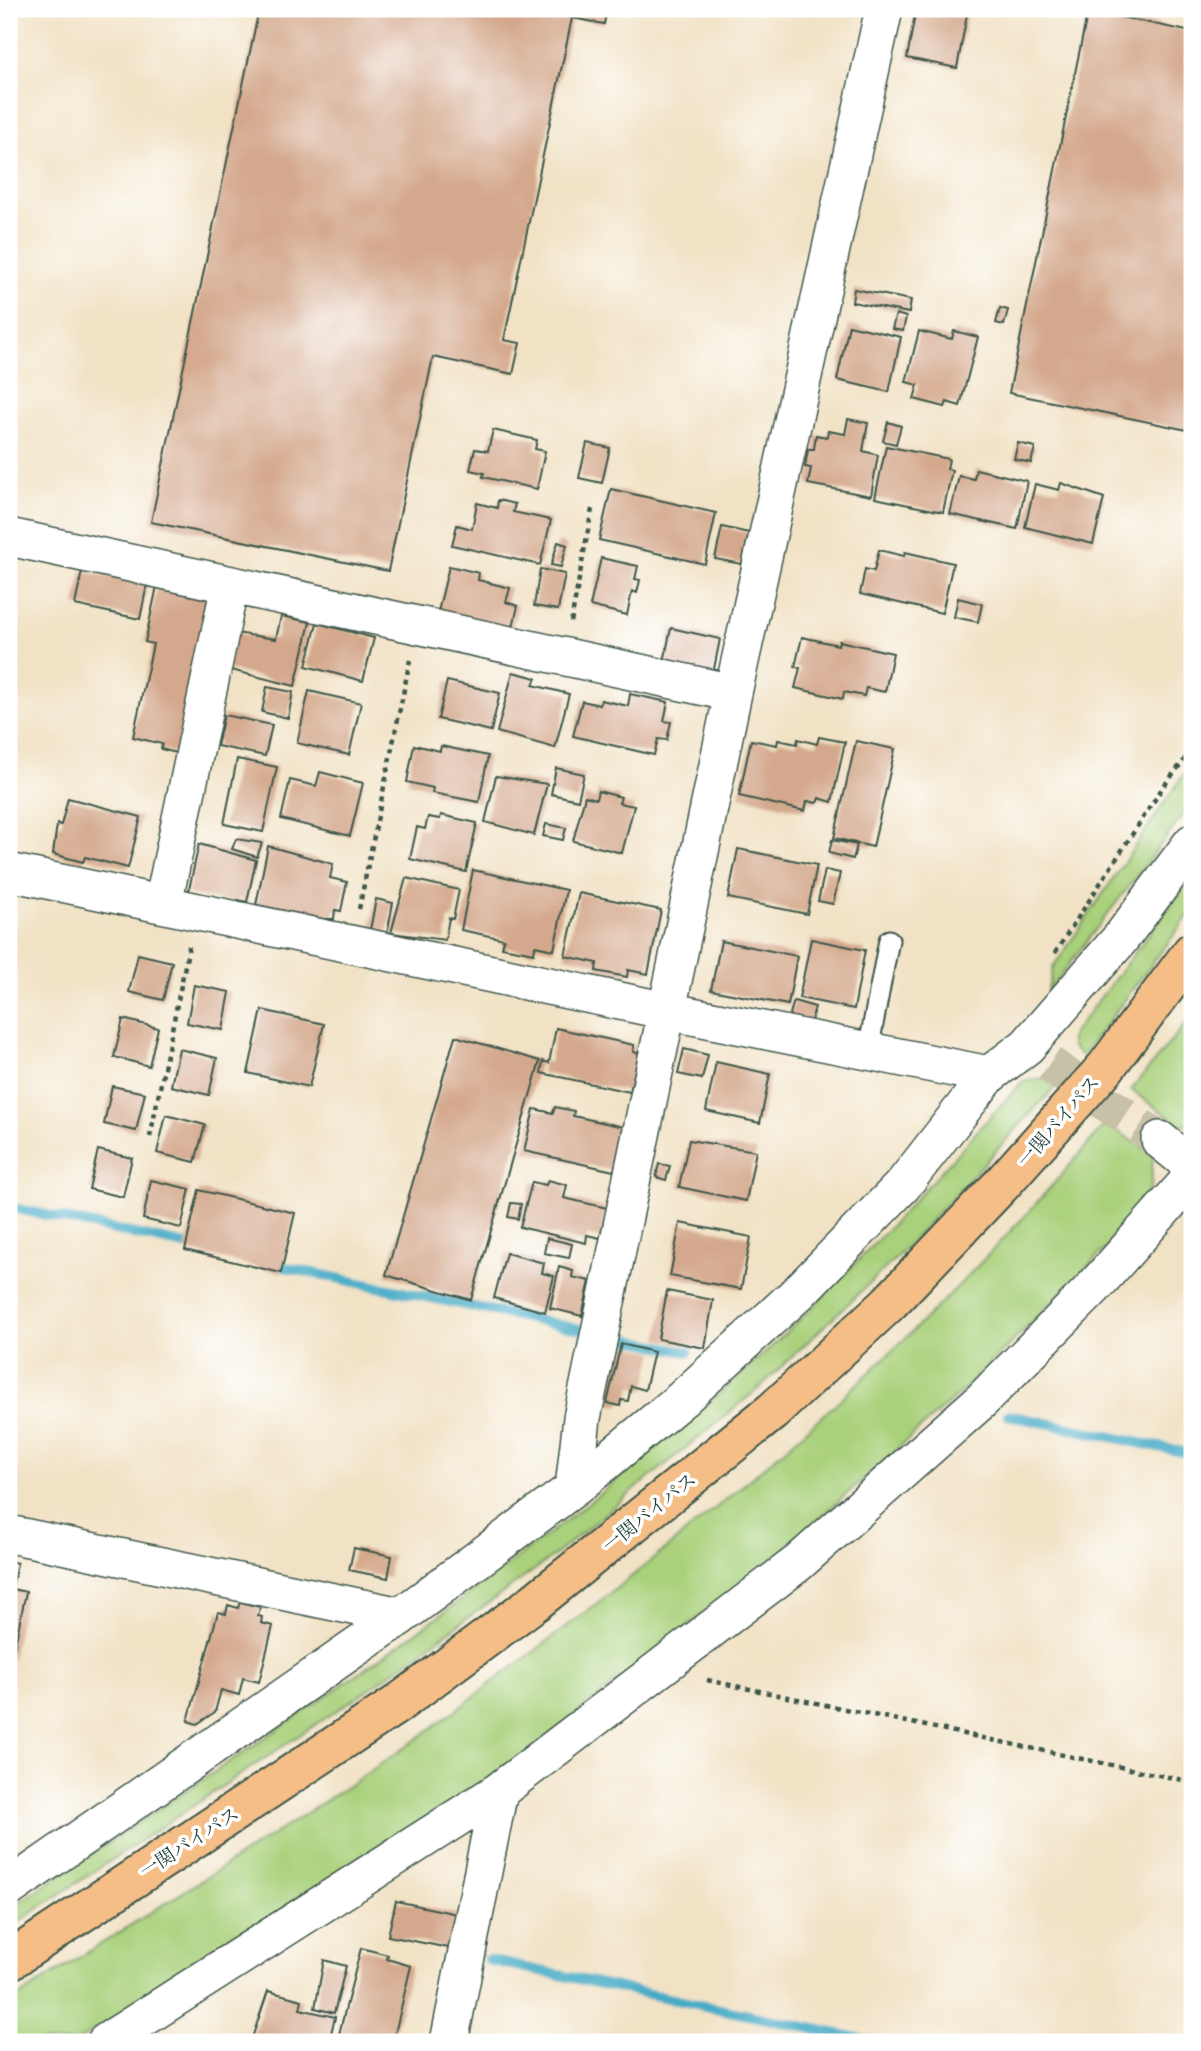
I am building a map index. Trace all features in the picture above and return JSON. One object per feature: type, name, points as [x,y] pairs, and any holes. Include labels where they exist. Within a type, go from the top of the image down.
[{"type":"highway","name":"一関バイパス","points":[[9,1961],[396,1705],[536,1602],[773,1411],[889,1303],[1000,1186],[1106,1067],[1192,953]]},
{"type":"street","points":[[574,1488],[582,1418],[733,693],[884,9]]},
{"type":"street","points":[[9,537],[733,693]]},
{"type":"street","points":[[180,908],[230,585]]},
{"type":"street","points":[[9,1888],[401,1616],[574,1488],[682,1399],[798,1293],[903,1185],[989,1075],[1038,1055],[1192,843]]},
{"type":"street","points":[[9,872],[667,1011],[989,1075]]},
{"type":"street","points":[[1160,1140],[1192,1166]]},
{"type":"street","points":[[106,2042],[499,1791],[798,1563],[982,1400],[1094,1287],[1192,1177]]},
{"type":"street","points":[[9,1534],[401,1616]]},
{"type":"street","points":[[449,2042],[499,1791]]},
{"type":"lane","points":[[868,1051],[889,940]]},
{"type":"path","points":[[564,657],[592,509]]},
{"type":"path","points":[[351,944],[417,625]]},
{"type":"path","points":[[1051,959],[1163,787],[1192,750]]},
{"type":"path","points":[[150,1137],[180,908]]},
{"type":"path","points":[[670,1661],[697,1678],[1192,1782]]},
{"type":"green space","points":[[1192,762],[1192,804],[1047,993],[1053,968]]},
{"type":"green space","points":[[1192,878],[1192,911],[1082,1056],[1071,1046],[1071,1036]]},
{"type":"green space","points":[[1192,1016],[1192,1126],[1180,1125],[1131,1090]]},
{"type":"green space","points":[[1043,1078],[1056,1086],[896,1258],[758,1389],[551,1558],[372,1687],[9,1928],[9,1909],[299,1715],[394,1648],[488,1580],[670,1436],[758,1359],[827,1293],[1022,1082]]},
{"type":"green space","points":[[1106,1123],[1153,1155],[1151,1186],[1130,1224],[969,1385],[786,1548],[520,1759],[76,2042],[9,2042],[9,2003],[301,1817],[414,1741],[606,1596],[759,1472],[905,1339],[1042,1197]]},
{"type":"building","points":[[259,9],[607,9],[604,24],[572,18],[504,340],[520,343],[513,374],[433,357],[388,571],[151,522]]},
{"type":"building","points":[[916,9],[968,9],[957,68],[907,58]]},
{"type":"building","points":[[1088,10],[1192,32],[1192,431],[1009,393]]},
{"type":"building","points":[[854,289],[911,300],[909,313],[852,302]]},
{"type":"building","points":[[1000,308],[1008,310],[1004,325],[996,323]]},
{"type":"building","points":[[896,314],[906,317],[903,331],[892,329]]},
{"type":"building","points":[[849,325],[901,337],[889,392],[837,380]]},
{"type":"building","points":[[919,331],[952,339],[954,331],[978,337],[960,406],[947,402],[945,407],[914,399],[918,385],[906,382]]},
{"type":"building","points":[[848,419],[868,423],[863,451],[878,455],[871,496],[808,484],[811,468],[805,467],[808,449],[814,449],[816,435],[827,437],[828,431],[845,434]]},
{"type":"building","points":[[888,422],[901,426],[896,444],[883,441]]},
{"type":"building","points":[[493,430],[537,440],[535,449],[545,451],[537,489],[483,477],[484,473],[470,470],[475,449],[488,451]]},
{"type":"building","points":[[587,443],[610,448],[602,483],[579,478]]},
{"type":"building","points":[[1018,443],[1035,447],[1031,463],[1014,459]]},
{"type":"building","points":[[886,446],[949,459],[947,469],[952,470],[943,512],[875,498]]},
{"type":"building","points":[[976,469],[1027,481],[1017,529],[950,514],[959,476],[974,479]]},
{"type":"building","points":[[1061,483],[1104,498],[1093,544],[1025,527],[1035,484],[1059,490]]},
{"type":"building","points":[[611,489],[716,513],[705,564],[599,540]]},
{"type":"building","points":[[498,500],[515,504],[513,512],[551,520],[540,565],[452,545],[457,525],[472,529],[477,503],[497,508]]},
{"type":"building","points":[[722,527],[749,533],[742,564],[715,559]]},
{"type":"building","points":[[558,542],[567,545],[561,567],[551,565]]},
{"type":"building","points":[[879,550],[904,556],[905,552],[953,563],[942,613],[860,594],[865,569],[874,571]]},
{"type":"building","points":[[601,558],[638,566],[635,579],[640,580],[637,593],[632,591],[627,615],[590,606]]},
{"type":"building","points":[[449,566],[479,573],[478,580],[510,588],[506,602],[518,606],[512,631],[438,612]]},
{"type":"building","points":[[540,569],[565,574],[558,610],[534,606]]},
{"type":"building","points":[[82,571],[147,585],[140,619],[75,605]]},
{"type":"building","points":[[157,586],[209,597],[176,753],[161,749],[162,744],[133,737],[153,644],[145,642]]},
{"type":"building","points":[[958,598],[982,604],[978,622],[954,617]]},
{"type":"building","points":[[281,616],[310,622],[295,686],[227,669],[236,633],[276,639]]},
{"type":"building","points":[[317,623],[374,638],[363,681],[306,666]]},
{"type":"building","points":[[671,628],[720,639],[713,674],[664,662]]},
{"type":"building","points":[[802,637],[838,645],[839,641],[893,653],[885,692],[866,688],[864,696],[844,692],[843,699],[795,688],[800,668],[795,667]]},
{"type":"building","points":[[513,672],[536,678],[533,685],[569,694],[555,748],[497,732]]},
{"type":"building","points":[[447,681],[500,693],[491,731],[438,719]]},
{"type":"building","points":[[267,687],[293,692],[288,718],[262,712]]},
{"type":"building","points":[[309,691],[361,703],[349,755],[297,743]]},
{"type":"building","points":[[630,694],[668,702],[664,721],[671,722],[667,740],[658,739],[654,755],[573,736],[582,701],[600,705],[601,700],[628,706]]},
{"type":"building","points":[[224,715],[272,725],[265,756],[217,746]]},
{"type":"building","points":[[819,737],[845,742],[832,802],[819,798],[817,803],[807,801],[805,811],[739,796],[751,740],[777,745],[778,740],[797,744],[798,739],[817,744]]},
{"type":"building","points":[[856,741],[895,749],[873,847],[834,838]]},
{"type":"building","points":[[414,745],[440,751],[441,746],[488,756],[479,802],[432,793],[433,788],[407,782]]},
{"type":"building","points":[[237,759],[277,767],[263,832],[224,824]]},
{"type":"building","points":[[556,768],[584,774],[578,800],[551,794]]},
{"type":"building","points":[[320,772],[363,783],[350,836],[281,819],[290,780],[316,786]]},
{"type":"building","points":[[496,776],[547,784],[534,835],[485,822]]},
{"type":"building","points":[[598,791],[621,797],[619,803],[634,806],[622,853],[573,841],[585,796],[596,799]]},
{"type":"building","points":[[68,798],[141,817],[128,868],[85,857],[83,862],[53,854],[57,824],[61,825]]},
{"type":"building","points":[[441,815],[477,823],[466,872],[410,859],[417,827],[425,829],[428,817],[440,819]]},
{"type":"building","points":[[546,824],[566,828],[563,840],[543,836]]},
{"type":"building","points":[[236,839],[262,843],[257,857],[232,849]]},
{"type":"building","points":[[832,840],[857,845],[853,859],[829,853]]},
{"type":"building","points":[[199,844],[256,860],[247,902],[238,900],[237,904],[188,894]]},
{"type":"building","points":[[268,846],[333,864],[330,878],[347,882],[341,911],[335,910],[334,919],[322,919],[256,905]]},
{"type":"building","points":[[738,849],[817,865],[807,914],[728,898]]},
{"type":"building","points":[[473,870],[566,890],[554,950],[535,946],[534,953],[502,947],[504,939],[461,930]]},
{"type":"building","points":[[825,870],[840,873],[833,904],[818,901]]},
{"type":"building","points":[[406,878],[459,890],[445,940],[391,933]]},
{"type":"building","points":[[579,893],[661,910],[648,974],[628,970],[627,977],[596,971],[597,963],[565,956]]},
{"type":"building","points":[[376,899],[393,903],[387,934],[370,930]]},
{"type":"building","points":[[811,939],[865,950],[854,1009],[799,998]]},
{"type":"building","points":[[721,941],[797,956],[788,1005],[711,990]]},
{"type":"building","points":[[138,954],[172,962],[163,1000],[129,992]]},
{"type":"building","points":[[194,985],[230,992],[223,1030],[187,1023]]},
{"type":"building","points":[[794,1001],[815,1007],[810,1024],[789,1017]]},
{"type":"building","points":[[262,1010],[324,1024],[309,1087],[248,1073]]},
{"type":"building","points":[[123,1019],[158,1028],[149,1066],[114,1057]]},
{"type":"building","points":[[556,1028],[634,1045],[633,1052],[639,1053],[630,1092],[541,1073],[543,1061],[549,1063]]},
{"type":"building","points":[[455,1036],[540,1061],[471,1300],[386,1275]]},
{"type":"building","points":[[179,1049],[217,1058],[209,1095],[171,1086]]},
{"type":"building","points":[[684,1049],[708,1055],[702,1079],[678,1074]]},
{"type":"building","points":[[716,1062],[770,1074],[760,1123],[706,1111]]},
{"type":"building","points":[[112,1086],[145,1093],[136,1131],[104,1124]]},
{"type":"building","points":[[555,1107],[574,1111],[573,1116],[624,1127],[614,1171],[524,1151],[534,1109],[553,1113]]},
{"type":"building","points":[[166,1115],[205,1125],[195,1162],[157,1153]]},
{"type":"building","points":[[689,1140],[756,1151],[746,1201],[679,1187]]},
{"type":"building","points":[[98,1150],[132,1158],[123,1197],[89,1189]]},
{"type":"building","points":[[659,1164],[670,1166],[666,1180],[656,1177]]},
{"type":"building","points":[[151,1180],[190,1189],[181,1228],[143,1219]]},
{"type":"building","points":[[548,1180],[567,1185],[564,1198],[607,1208],[600,1238],[587,1235],[586,1243],[520,1227],[532,1182],[546,1185]]},
{"type":"building","points":[[199,1190],[295,1213],[281,1273],[185,1250]]},
{"type":"building","points":[[511,1203],[521,1204],[518,1219],[508,1217]]},
{"type":"building","points":[[680,1223],[751,1237],[741,1289],[670,1276]]},
{"type":"building","points":[[547,1238],[572,1244],[569,1258],[544,1253]]},
{"type":"building","points":[[506,1253],[544,1263],[542,1273],[554,1276],[545,1312],[494,1298]]},
{"type":"building","points":[[559,1267],[573,1271],[572,1277],[590,1281],[582,1316],[550,1308]]},
{"type":"building","points":[[667,1291],[713,1300],[705,1348],[658,1339]]},
{"type":"building","points":[[621,1344],[654,1352],[645,1390],[631,1386],[628,1401],[621,1400],[620,1406],[607,1403]]},
{"type":"building","points":[[354,1548],[392,1556],[388,1578],[349,1570]]},
{"type":"building","points":[[9,1561],[17,1563],[12,1589],[26,1592],[10,1669]]},
{"type":"building","points":[[240,1602],[260,1607],[258,1616],[262,1617],[261,1623],[273,1626],[259,1682],[243,1678],[239,1695],[221,1690],[215,1712],[197,1724],[188,1721],[218,1612],[226,1614],[228,1605],[238,1608]]},
{"type":"building","points":[[396,1901],[457,1914],[449,1948],[388,1936]]},
{"type":"building","points":[[361,1948],[388,1955],[387,1959],[411,1966],[393,2042],[337,2042]]},
{"type":"building","points":[[324,1960],[346,1966],[334,2013],[315,2008]]},
{"type":"building","points":[[268,1991],[302,2000],[300,2009],[335,2017],[329,2042],[269,2042],[252,2038]]},
{"type":"waterway","points":[[9,1207],[199,1248]]},
{"type":"waterway","points":[[270,1264],[688,1352]]},
{"type":"waterway","points":[[1008,1415],[1192,1454]]},
{"type":"waterway","points":[[488,1960],[876,2042]]},
{"type":"tunnel","points":[[1049,1064],[1160,1140]]}]
